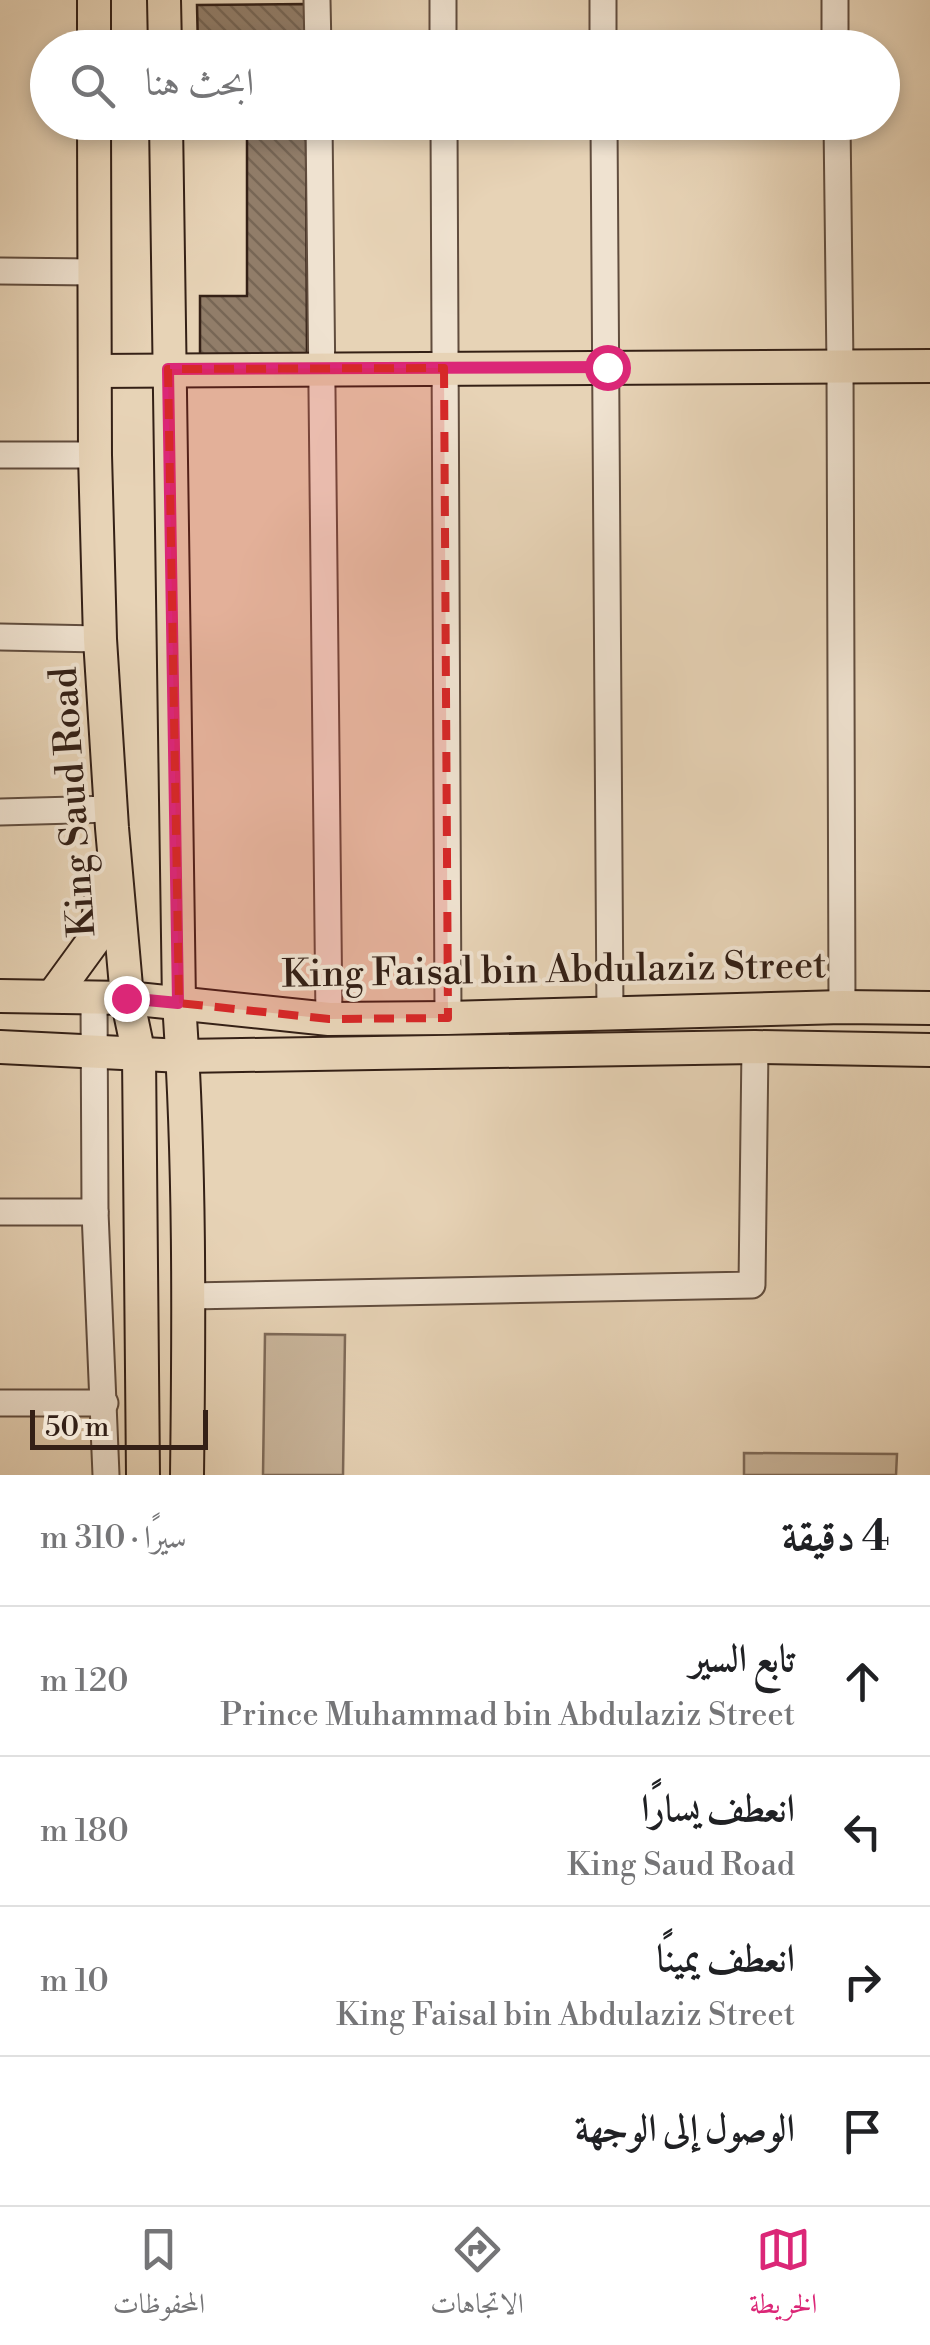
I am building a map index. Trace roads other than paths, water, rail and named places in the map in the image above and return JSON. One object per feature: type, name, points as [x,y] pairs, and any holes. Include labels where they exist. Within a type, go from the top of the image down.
[{"type":"main road","points":[[94,0],[94,30]]},
{"type":"main road","points":[[164,0],[165,30]]},
{"type":"main road","name":"King Saud Road","points":[[94,140],[95,454],[100,638],[111,818],[110,998],[139,1055],[143,1475]]},
{"type":"main road","points":[[166,140],[178,1003],[190,1296],[187,1475]]},
{"type":"main road","points":[[95,371],[930,366]]},
{"type":"main road","points":[[54,996],[96,937],[111,818]]},
{"type":"main road","name":"King Faisal bin Abdulaziz Street","points":[[0,996],[110,998],[329,1019],[930,1008]]},
{"type":"main road","points":[[0,1047],[182,1056],[755,1047],[930,1050]]},
{"type":"street","points":[[317,0],[318,30]]},
{"type":"street","points":[[443,0],[443,30]]},
{"type":"street","points":[[603,0],[603,30]]},
{"type":"street","points":[[834,0],[835,30]]},
{"type":"street","points":[[318,140],[329,1019]]},
{"type":"street","points":[[444,140],[448,1018]]},
{"type":"street","points":[[604,140],[610,1014]]},
{"type":"street","points":[[836,140],[842,1007]]},
{"type":"street","points":[[0,271],[94,272]]},
{"type":"street","points":[[0,454],[95,454]]},
{"type":"street","points":[[0,637],[100,638]]},
{"type":"street","points":[[0,812],[111,818]]},
{"type":"street","points":[[106,1475],[95,1212],[94,1051],[110,998]]},
{"type":"street","points":[[190,1296],[752,1285],[755,1047]]},
{"type":"street","points":[[0,1212],[95,1212]]},
{"type":"street","points":[[0,1403],[105,1403]]}]
